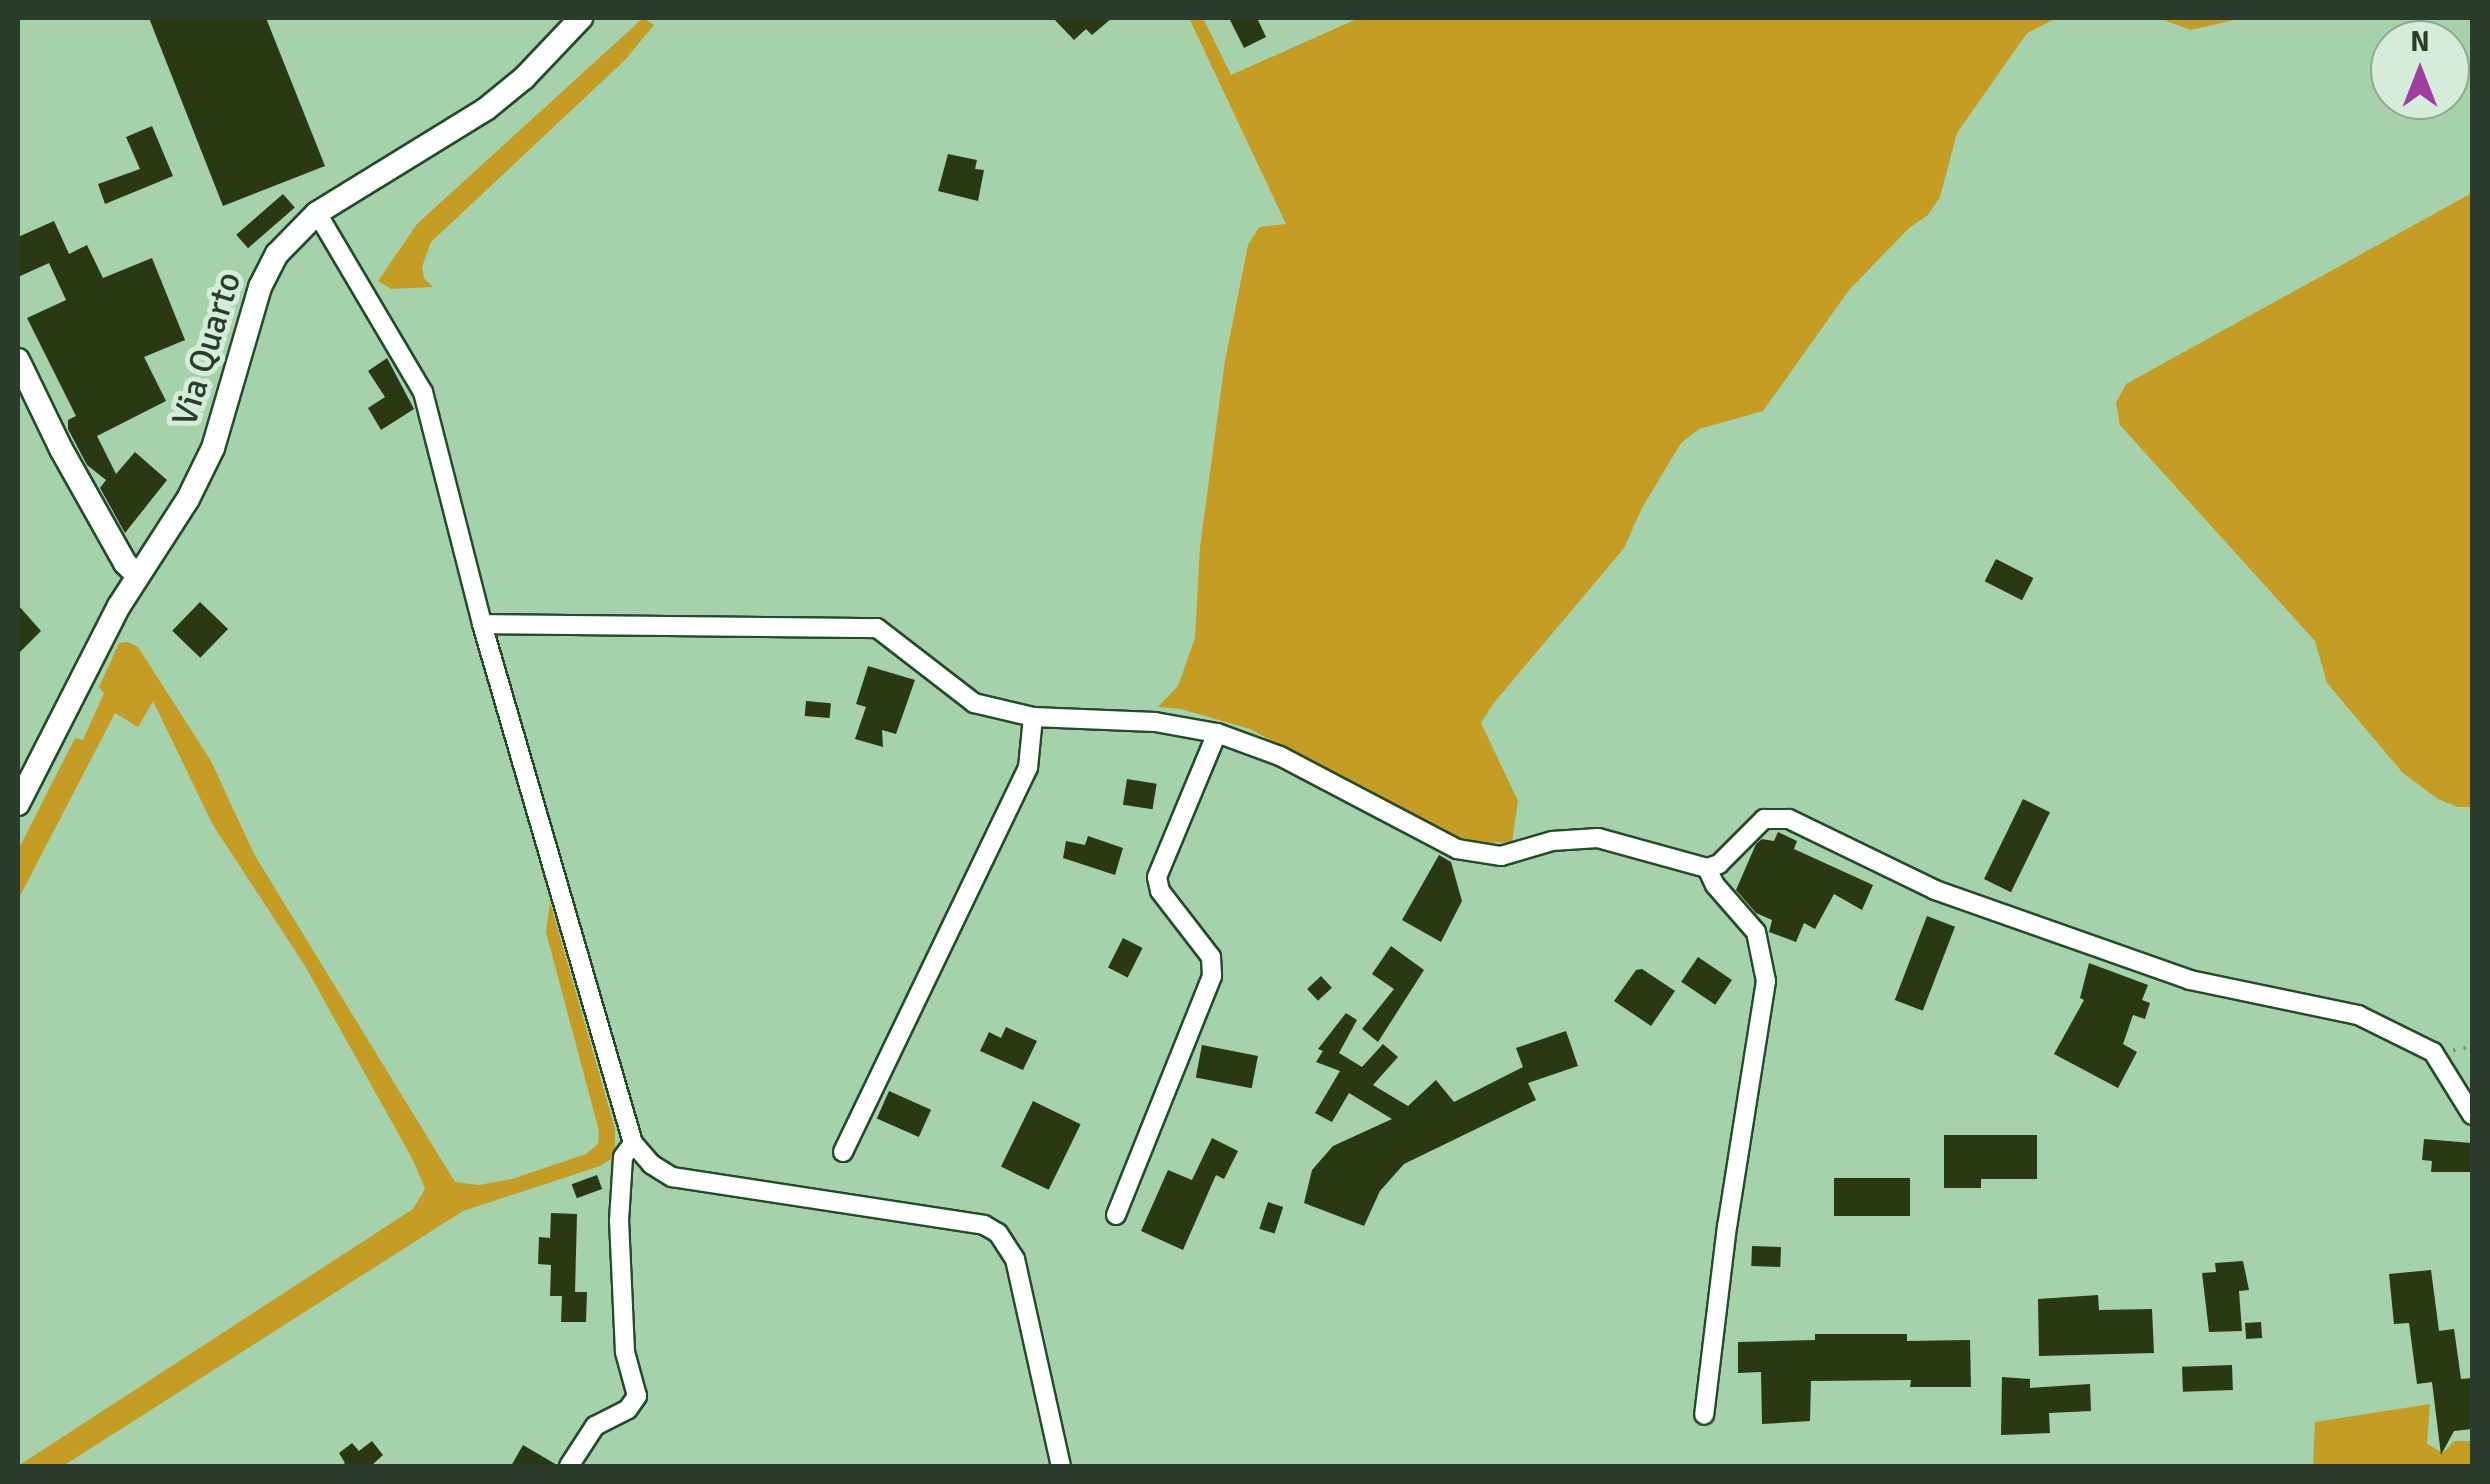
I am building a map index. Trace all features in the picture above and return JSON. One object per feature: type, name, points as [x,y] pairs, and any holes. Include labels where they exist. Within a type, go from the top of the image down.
[{"type":"street","name":"Via Quarto","points":[[18,804],[137,575],[188,499],[214,448],[268,270],[318,213],[486,109],[524,78],[582,18]]},
{"type":"street","points":[[318,213],[423,392],[482,624],[633,1143],[651,1164],[672,1177],[969,1222],[998,1233],[1015,1259],[1061,1466]]},
{"type":"street","points":[[18,360],[61,449],[125,563],[137,575]]},
{"type":"street","points":[[482,624],[877,628],[974,703],[1032,717],[1155,722],[1217,733],[1280,756],[1457,849],[1500,856],[1564,839],[1598,838],[1706,868],[1718,864],[1764,818],[1777,816],[1935,890],[2190,980],[2358,1014],[2433,1052],[2472,1115]]},
{"type":"street","points":[[843,1152],[1028,768],[1032,717]]},
{"type":"street","points":[[1116,1215],[1212,976],[1211,957],[1160,891],[1156,877],[1198,788],[1217,733]]},
{"type":"street","points":[[1704,1415],[1727,1226],[1766,982],[1756,932],[1714,885],[1706,868]]},
{"type":"street","points":[[569,1466],[595,1426],[628,1409],[637,1396],[625,1352],[619,1221],[623,1157],[633,1143]]},
{"type":"shaded area","points":[[643,18],[654,25],[624,61],[431,242],[422,267],[424,278],[433,287],[391,289],[378,281],[417,224]]},
{"type":"shaded area","points":[[1189,18],[1203,18],[1231,75],[1359,18],[2057,18],[2027,33],[1957,133],[1940,197],[1928,215],[1909,228],[1849,290],[1763,411],[1699,429],[1681,443],[1642,508],[1624,548],[1493,704],[1481,723],[1518,801],[1512,842],[1481,843],[1445,834],[1250,729],[1181,709],[1158,707],[1178,686],[1195,638],[1200,547],[1225,361],[1248,245],[1259,227],[1286,224]]},
{"type":"shaded area","points":[[2158,18],[2243,18],[2191,30]]},
{"type":"shaded area","points":[[2472,193],[2472,807],[2458,807],[2438,799],[2403,773],[2327,683],[2315,641],[2120,425],[2116,403],[2126,384]]},
{"type":"shaded area","points":[[119,643],[138,647],[211,761],[254,854],[455,1182],[479,1185],[512,1179],[586,1154],[598,1144],[599,1131],[546,932],[550,902],[615,1129],[615,1146],[611,1159],[600,1166],[463,1211],[63,1466],[18,1466],[413,1209],[425,1189],[413,1160],[305,966],[213,825],[153,701],[138,727],[115,713],[18,900],[18,850],[75,738],[83,740],[104,693],[99,687]]},
{"type":"shaded area","points":[[2430,1404],[2427,1444],[2443,1453],[2454,1441],[2472,1441],[2472,1466],[2313,1466],[2315,1422]]},
{"type":"building","points":[[149,18],[266,18],[325,166],[223,206]]},
{"type":"building","points":[[1053,18],[1112,18],[1092,35],[1086,29],[1074,40]]},
{"type":"building","points":[[1229,18],[1257,18],[1266,37],[1244,48]]},
{"type":"building","points":[[152,126],[173,176],[105,204],[98,184],[140,169],[126,137]]},
{"type":"building","points":[[948,154],[977,160],[975,169],[984,170],[978,201],[938,191]]},
{"type":"building","points":[[283,194],[295,208],[248,248],[236,235]]},
{"type":"building","points":[[54,221],[69,254],[87,245],[103,278],[152,258],[185,340],[144,357],[166,401],[97,436],[116,474],[135,452],[167,480],[125,533],[100,488],[106,480],[87,465],[68,429],[68,420],[76,416],[27,318],[66,300],[49,263],[18,277],[18,237]]},
{"type":"building","points":[[387,358],[414,409],[381,430],[368,408],[385,397],[368,371]]},
{"type":"building","points":[[1996,559],[2033,578],[2022,600],[1985,581]]},
{"type":"building","points":[[200,602],[228,629],[200,658],[172,631]]},
{"type":"building","points":[[18,605],[41,631],[18,654]]},
{"type":"building","points":[[868,666],[915,680],[896,734],[882,730],[883,747],[855,739],[866,707],[856,704]]},
{"type":"building","points":[[806,701],[831,703],[830,718],[805,716]]},
{"type":"building","points":[[1127,779],[1157,784],[1153,809],[1123,805]]},
{"type":"building","points":[[2023,799],[2050,812],[2011,892],[1984,879]]},
{"type":"building","points":[[1778,832],[1797,841],[1794,849],[1873,885],[1862,910],[1834,894],[1815,929],[1804,923],[1796,942],[1769,932],[1772,920],[1756,913],[1736,890],[1756,844],[1762,839],[1774,841]]},
{"type":"building","points":[[1088,836],[1123,848],[1115,875],[1063,858],[1066,841],[1085,845]]},
{"type":"building","points":[[1439,855],[1451,862],[1462,901],[1441,942],[1402,920]]},
{"type":"building","points":[[1927,916],[1955,927],[1923,1011],[1895,1000]]},
{"type":"building","points":[[1123,938],[1143,948],[1128,977],[1108,967]]},
{"type":"building","points":[[1391,946],[1424,970],[1378,1042],[1362,1029],[1394,989],[1372,974]]},
{"type":"building","points":[[1698,957],[1732,980],[1715,1005],[1681,982]]},
{"type":"building","points":[[2089,963],[2148,985],[2142,1000],[2150,1003],[2145,1019],[2133,1015],[2123,1044],[2137,1052],[2118,1088],[2054,1054],[2084,1000],[2080,998]]},
{"type":"building","points":[[1642,969],[1675,991],[1651,1026],[1614,1001],[1636,970]]},
{"type":"building","points":[[1321,976],[1332,988],[1318,1001],[1307,989]]},
{"type":"building","points":[[1346,1013],[1357,1020],[1339,1053],[1362,1067],[1383,1044],[1398,1057],[1373,1085],[1408,1106],[1436,1080],[1454,1102],[1523,1067],[1516,1048],[1566,1031],[1578,1066],[1528,1083],[1536,1100],[1404,1164],[1380,1191],[1364,1226],[1304,1203],[1312,1170],[1333,1146],[1392,1119],[1349,1093],[1332,1122],[1315,1113],[1340,1071],[1316,1062],[1323,1051],[1318,1049]]},
{"type":"building","points":[[1006,1027],[1037,1041],[1023,1070],[980,1051],[989,1032],[1001,1038]]},
{"type":"building","points":[[1202,1045],[1258,1056],[1252,1088],[1196,1077]]},
{"type":"building","points":[[889,1091],[931,1110],[919,1137],[877,1118]]},
{"type":"building","points":[[1033,1101],[1081,1124],[1049,1190],[1001,1167]]},
{"type":"building","points":[[1944,1135],[2037,1135],[2037,1179],[1981,1179],[1981,1188],[1944,1188]]},
{"type":"building","points":[[1212,1138],[1238,1151],[1224,1179],[1216,1175],[1183,1250],[1141,1231],[1168,1170],[1192,1180]]},
{"type":"building","points":[[2424,1139],[2472,1143],[2470,1172],[2431,1172],[2432,1161],[2422,1160]]},
{"type":"building","points":[[597,1175],[602,1189],[577,1198],[572,1184]]},
{"type":"building","points":[[1834,1178],[1910,1178],[1910,1216],[1834,1216]]},
{"type":"building","points":[[1268,1202],[1283,1207],[1275,1234],[1259,1229]]},
{"type":"building","points":[[551,1213],[577,1214],[575,1292],[587,1292],[586,1322],[561,1322],[562,1296],[550,1296],[551,1265],[538,1264],[539,1237],[550,1238]]},
{"type":"building","points":[[1752,1246],[1781,1247],[1780,1267],[1751,1266]]},
{"type":"building","points":[[2243,1261],[2249,1290],[2239,1291],[2242,1331],[2209,1332],[2202,1273],[2216,1272],[2215,1263]]},
{"type":"building","points":[[2431,1270],[2439,1331],[2454,1329],[2461,1379],[2472,1378],[2472,1429],[2454,1431],[2441,1455],[2432,1382],[2417,1384],[2409,1323],[2394,1324],[2389,1274]]},
{"type":"building","points":[[2098,1295],[2099,1310],[2152,1309],[2154,1353],[2039,1356],[2038,1299]]},
{"type":"building","points":[[2261,1322],[2262,1338],[2246,1339],[2245,1323]]},
{"type":"building","points":[[1815,1334],[1907,1334],[1907,1341],[1970,1340],[1971,1387],[1910,1387],[1911,1380],[1811,1381],[1810,1421],[1762,1424],[1761,1372],[1738,1373],[1738,1342],[1815,1340]]},
{"type":"building","points":[[2232,1365],[2233,1390],[2183,1392],[2182,1367]]},
{"type":"building","points":[[2002,1377],[2030,1379],[2030,1388],[2090,1384],[2091,1411],[2049,1413],[2050,1433],[2001,1435]]},
{"type":"building","points":[[372,1441],[383,1455],[371,1466],[340,1466],[345,1463],[339,1453],[352,1443],[359,1451]]},
{"type":"building","points":[[523,1445],[557,1465],[557,1466],[511,1466]]}]
